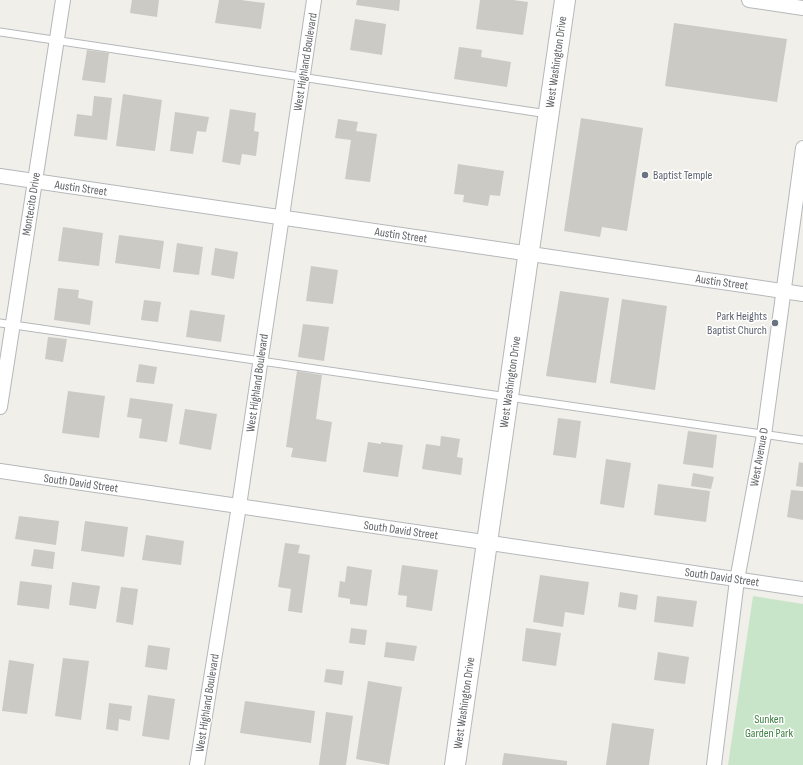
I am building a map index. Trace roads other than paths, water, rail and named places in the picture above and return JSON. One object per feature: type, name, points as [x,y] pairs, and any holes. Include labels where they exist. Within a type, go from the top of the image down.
[{"type":"street","name":"Montecito Drive","points":[[0,407],[6,324],[35,181],[63,0]]},
{"type":"street","name":"West Highland Boulevard","points":[[197,765],[239,506],[314,0]]},
{"type":"street","name":"West Washington Drive","points":[[455,765],[565,0]]},
{"type":"street","points":[[750,0],[803,8]]},
{"type":"street","name":"West Avenue D","points":[[714,765],[737,580],[764,435],[803,148]]},
{"type":"street","name":"Austin Street","points":[[0,176],[803,294]]},
{"type":"street","name":"South David Street","points":[[0,470],[803,589]]},
{"type":"lane","points":[[0,32],[549,114]]},
{"type":"lane","points":[[6,324],[803,440]]},
{"type":"place","name":"Baptist Temple","points":[[645,175]]},
{"type":"place","name":"Park Heights Baptist Church","points":[[775,323]]},
{"type":"park label","name":"Sunken Garden Park","points":[[769,726]]}]
